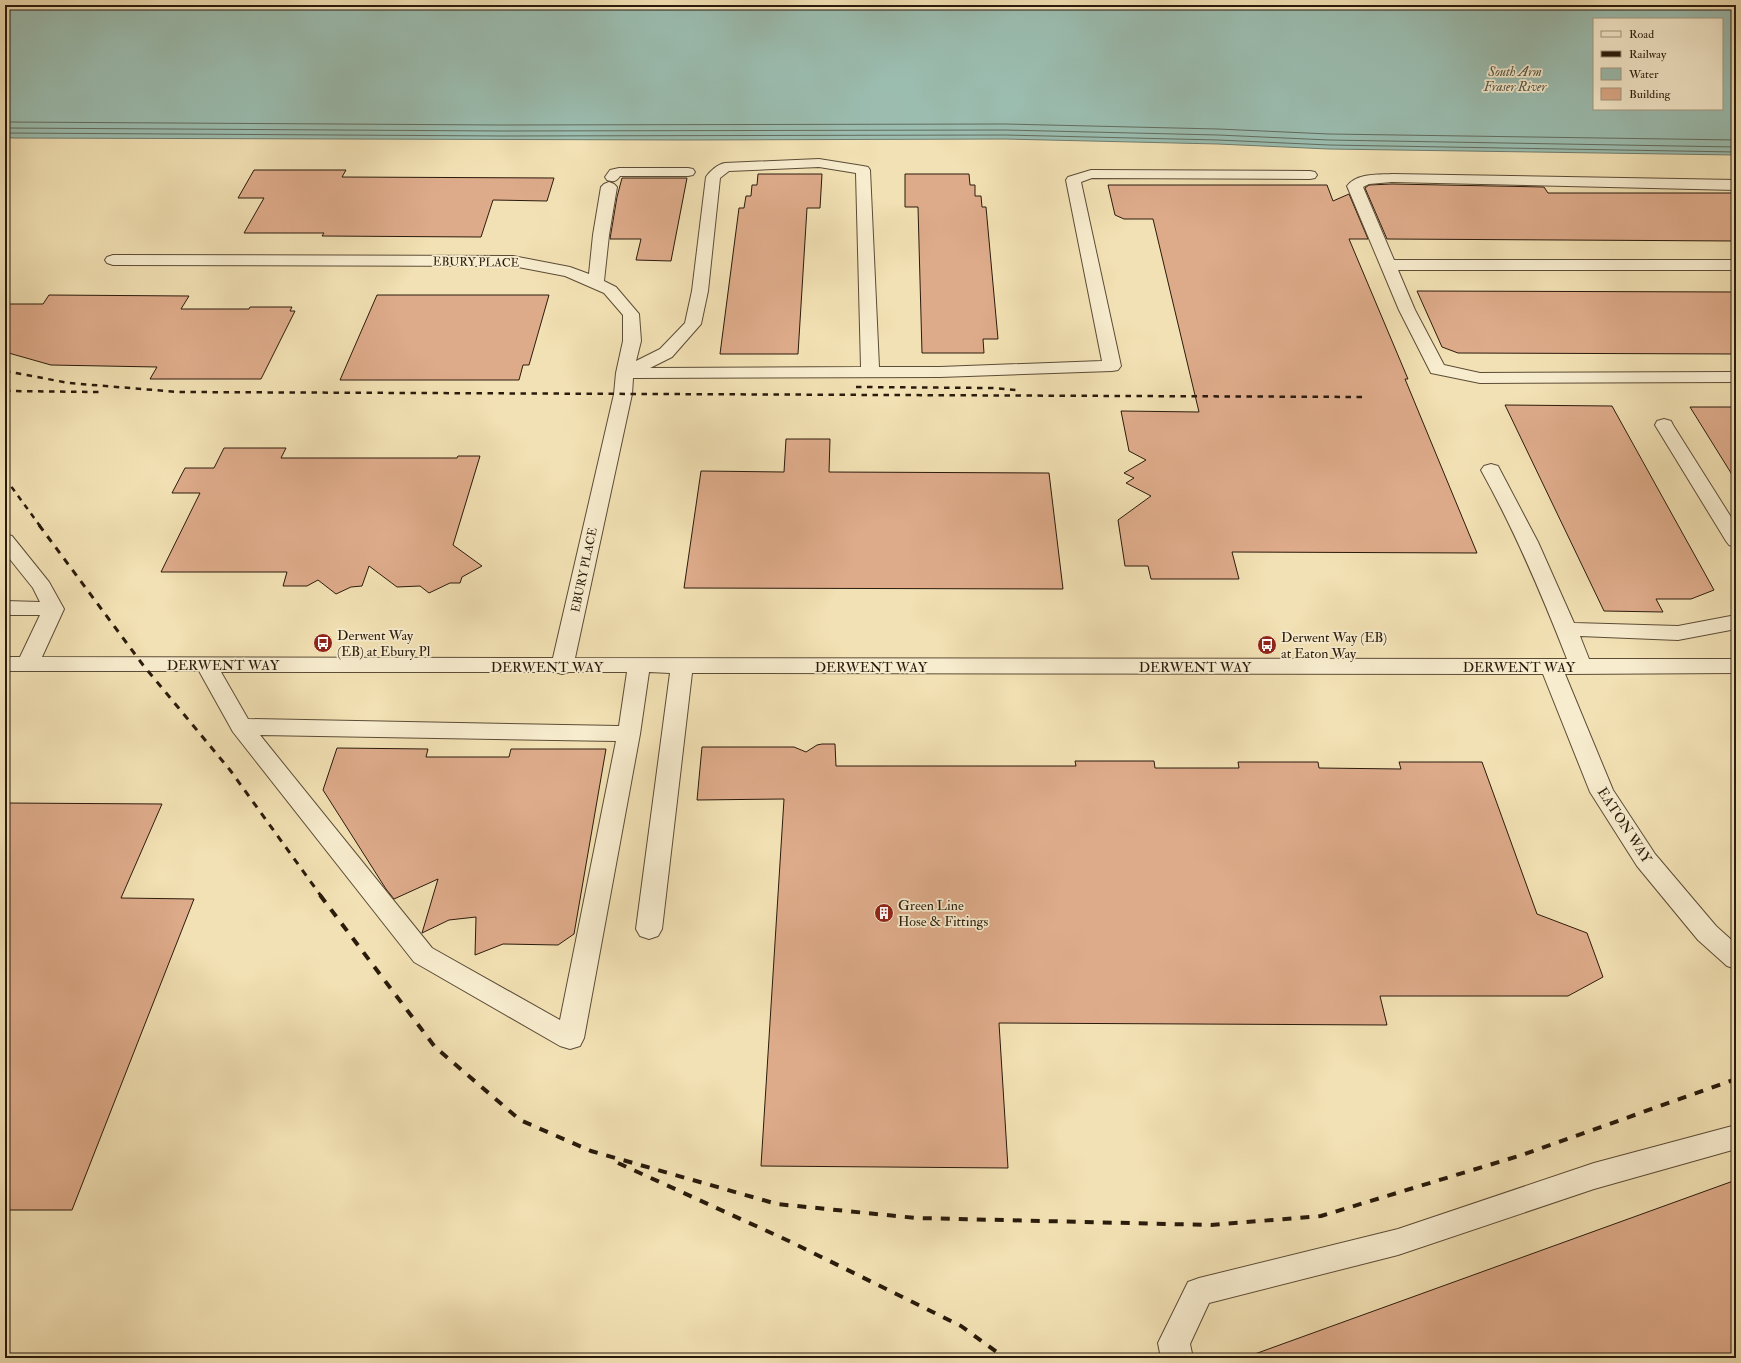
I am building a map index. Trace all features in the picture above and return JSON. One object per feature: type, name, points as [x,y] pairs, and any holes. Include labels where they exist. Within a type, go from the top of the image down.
[{"type":"street","points":[[625,373],[666,353],[693,324],[700,291],[713,177],[725,168],[819,163],[863,170],[870,372]]},
{"type":"street","points":[[596,284],[601,235],[610,182],[616,173],[688,172]]},
{"type":"street","points":[[625,373],[940,372],[1112,366],[1072,180],[1091,174],[1310,175]]},
{"type":"street","points":[[1736,185],[1392,178],[1365,180],[1355,186],[1407,310],[1437,369],[1480,378],[1736,377]]},
{"type":"street","name":"EBURY PLACE","points":[[113,260],[513,261],[570,272],[610,290],[631,314],[632,342],[625,373],[623,394],[562,667]]},
{"type":"street","points":[[1388,265],[1736,265]]},
{"type":"street","points":[[1664,425],[1736,541]]},
{"type":"street","points":[[1491,470],[1518,521],[1581,667]]},
{"type":"street","points":[[5,540],[42,586],[54,609]]},
{"type":"street","points":[[5,608],[54,609]]},
{"type":"street","points":[[27,665],[54,609]]},
{"type":"street","points":[[1565,629],[1678,633],[1736,622]]},
{"type":"street","name":"DERWENT WAY","points":[[5,664],[562,667],[1736,666]]},
{"type":"street","points":[[206,665],[242,727],[422,955],[570,1038],[629,734],[640,667]]},
{"type":"street","points":[[649,929],[682,667]]},
{"type":"street","name":"EATON WAY","points":[[1551,667],[1602,792],[1646,860],[1707,933],[1736,959]]},
{"type":"street","points":[[242,727],[629,734]]},
{"type":"street","points":[[1177,1358],[1174,1343],[1199,1292],[1398,1242],[1594,1176],[1736,1137]]},
{"type":"water","name":"South Arm Fraser River","points":[[5,5],[1736,5],[1736,155],[1329,149],[1218,144],[1005,139],[686,140],[5,137]]},
{"type":"building","points":[[254,170],[346,170],[342,177],[554,178],[547,201],[493,200],[481,237],[322,236],[324,233],[244,233],[264,198],[238,198]]},
{"type":"building","points":[[758,174],[822,174],[820,208],[807,208],[798,354],[720,354],[739,208],[744,208],[746,196],[751,196],[752,185],[757,185]]},
{"type":"building","points":[[905,174],[969,174],[970,185],[975,185],[975,196],[981,196],[982,207],[986,207],[998,339],[983,339],[984,353],[922,353],[918,207],[905,207]]},
{"type":"building","points":[[622,178],[687,178],[671,261],[636,260],[641,239],[610,239],[617,197]]},
{"type":"building","points":[[1392,184],[1544,187],[1548,193],[1736,193],[1736,241],[1387,239],[1365,188],[1369,185]]},
{"type":"building","points":[[1108,185],[1327,185],[1333,201],[1349,194],[1368,239],[1349,239],[1408,379],[1405,379],[1477,553],[1232,552],[1239,579],[1151,579],[1148,566],[1125,566],[1118,520],[1151,496],[1126,483],[1134,478],[1124,473],[1146,460],[1129,451],[1121,411],[1199,412],[1153,219],[1124,219],[1115,215]]},
{"type":"building","points":[[1417,291],[1736,292],[1736,354],[1458,353],[1442,347]]},
{"type":"building","points":[[49,295],[189,296],[181,309],[249,309],[250,307],[292,307],[290,311],[295,311],[261,379],[150,379],[157,367],[51,365],[5,352],[5,304],[43,304]]},
{"type":"building","points":[[377,295],[549,295],[529,365],[523,365],[519,380],[340,380]]},
{"type":"building","points":[[1505,405],[1612,406],[1714,590],[1691,599],[1656,599],[1663,612],[1604,611]]},
{"type":"building","points":[[1690,407],[1736,407],[1736,481]]},
{"type":"building","points":[[786,439],[830,439],[829,472],[1049,473],[1063,589],[684,588],[701,471],[784,472]]},
{"type":"building","points":[[224,448],[286,448],[281,458],[457,458],[458,456],[480,456],[453,545],[482,566],[462,577],[460,583],[450,583],[429,593],[420,586],[397,587],[369,566],[362,586],[351,587],[336,594],[318,580],[307,586],[283,586],[287,572],[161,572],[200,493],[172,493],[185,468],[214,468]]},
{"type":"building","points":[[835,744],[836,766],[1076,766],[1075,761],[1154,761],[1155,768],[1239,768],[1238,762],[1318,762],[1319,768],[1401,769],[1399,762],[1482,762],[1537,914],[1587,933],[1603,977],[1568,996],[1380,996],[1387,1025],[999,1023],[1008,1168],[761,1166],[784,799],[697,800],[702,747],[794,747],[806,752],[817,745]]},
{"type":"building","points":[[337,748],[428,749],[426,757],[509,757],[511,749],[606,749],[574,934],[558,945],[503,944],[475,955],[476,917],[449,920],[422,933],[438,879],[394,899],[386,889],[323,790]]},
{"type":"building","points":[[5,803],[162,804],[121,898],[194,899],[72,1210],[5,1210]]},
{"type":"building","points":[[1736,1180],[1736,1358],[1252,1358],[1252,1355]]},
{"type":"railway","points":[[5,371],[69,383],[178,392],[1366,397]]},
{"type":"railway","points":[[856,387],[993,388],[1016,390]]},
{"type":"railway","points":[[5,391],[99,392]]},
{"type":"railway","points":[[5,478],[40,526]]},
{"type":"railway","points":[[39,525],[143,665],[230,770],[321,896]]},
{"type":"railway","points":[[320,895],[435,1047],[520,1120],[591,1151],[777,1204],[916,1218],[1211,1225],[1321,1216],[1522,1155],[1736,1079]]},
{"type":"railway","points":[[618,1163],[791,1242],[961,1326],[1005,1358]]},
{"type":"place","name":"Derwent Way (EB) at Ebury Pl","points":[[323,643]]},
{"type":"place","name":"Derwent Way (EB) at Eaton Way","points":[[1267,645]]},
{"type":"place","name":"Green Line Hose & Fittings","points":[[884,913]]}]
